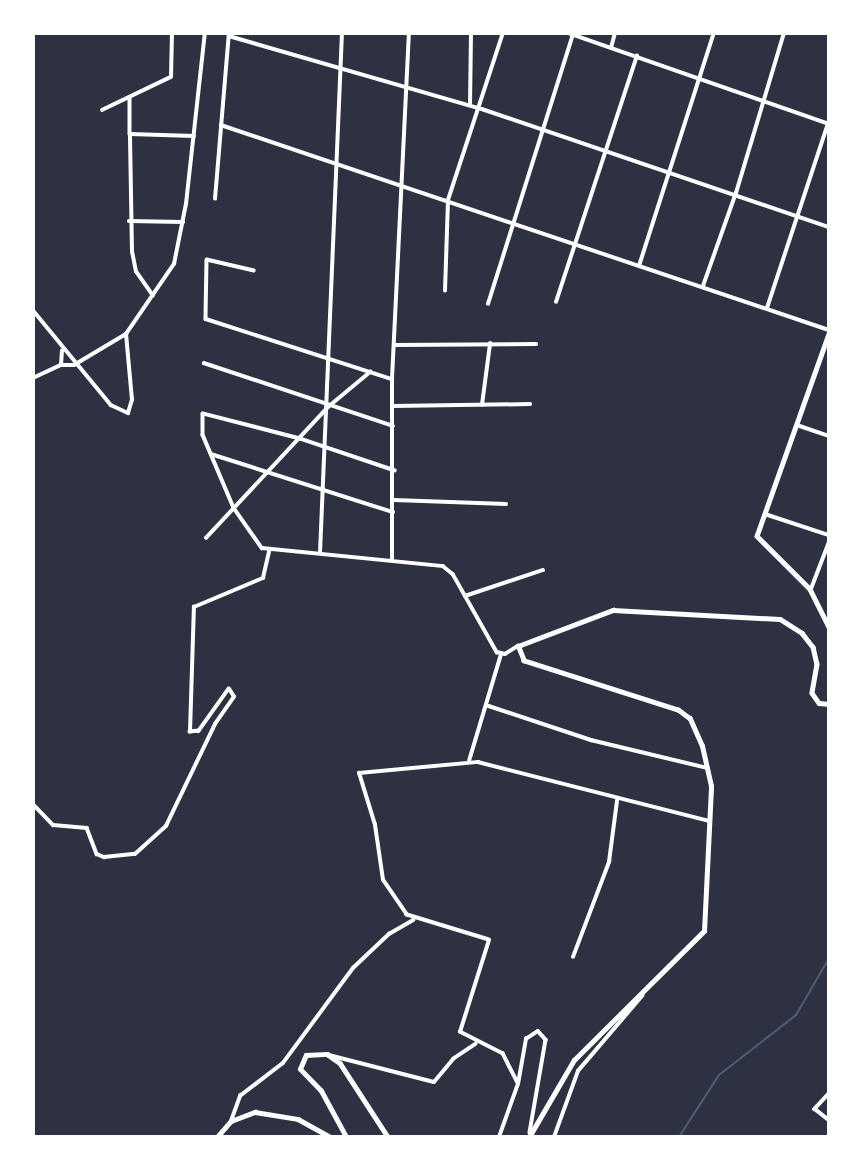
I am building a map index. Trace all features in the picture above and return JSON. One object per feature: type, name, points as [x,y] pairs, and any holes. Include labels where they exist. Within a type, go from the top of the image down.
[{"type":"street","points":[[102,110],[173,75],[172,33]]},
{"type":"street","points":[[33,378],[61,365],[74,365],[126,334],[174,264],[183,222],[205,33]]},
{"type":"street","points":[[320,553],[321,492],[328,407],[326,358],[342,33]]},
{"type":"street","points":[[392,559],[395,471],[392,379],[408,33]]},
{"type":"street","points":[[470,106],[471,33]]},
{"type":"street","points":[[445,291],[448,200],[482,109],[503,33]]},
{"type":"street","points":[[611,47],[615,33]]},
{"type":"street","points":[[639,266],[715,33]]},
{"type":"street","points":[[703,286],[736,193],[784,33]]},
{"type":"street","points":[[488,304],[570,34],[828,123],[767,308]]},
{"type":"street","points":[[215,199],[229,35],[340,70],[482,109],[540,131],[736,193],[829,227]]},
{"type":"street","points":[[556,302],[603,150],[638,56]]},
{"type":"street","points":[[130,97],[129,221],[134,265],[153,296]]},
{"type":"street","points":[[220,125],[703,286],[829,332],[758,540],[786,561],[810,589],[829,627]]},
{"type":"street","points":[[130,134],[194,136]]},
{"type":"street","points":[[129,221],[183,222]]},
{"type":"street","points":[[254,271],[207,260],[206,319],[392,379]]},
{"type":"street","points":[[33,310],[74,365],[111,405],[128,413],[132,400],[126,334]]},
{"type":"street","points":[[482,405],[490,344]]},
{"type":"street","points":[[394,345],[536,344]]},
{"type":"street","points":[[61,365],[62,351]]},
{"type":"street","points":[[204,363],[328,407],[393,426]]},
{"type":"street","points":[[205,538],[328,407],[370,372]]},
{"type":"street","points":[[393,406],[530,404]]},
{"type":"street","points":[[395,471],[324,446],[205,412],[203,435],[234,508],[270,551],[392,559],[450,569],[501,654],[489,706],[469,761]]},
{"type":"street","points":[[797,425],[829,436]]},
{"type":"street","points":[[211,454],[321,492],[393,512]]},
{"type":"street","points":[[394,500],[506,504]]},
{"type":"street","points":[[765,514],[829,535]]},
{"type":"street","points":[[810,589],[829,542]]},
{"type":"street","points":[[33,804],[53,825],[87,828],[97,854],[104,857],[135,854],[166,826],[215,724],[234,697],[229,689],[199,730],[190,732],[194,607],[263,578],[270,551]]},
{"type":"street","points":[[465,596],[543,570]]},
{"type":"street","points":[[501,654],[613,610],[780,619],[802,633],[813,647],[817,664],[812,693],[819,703],[829,704]]},
{"type":"street","points":[[518,646],[524,661],[678,710],[690,719],[708,768],[709,821],[704,931],[642,996],[574,1060],[529,1136]]},
{"type":"street","points":[[489,706],[591,740],[708,768]]},
{"type":"street","points":[[413,920],[383,880],[375,825],[359,773],[469,761],[617,801],[709,821]]},
{"type":"street","points":[[573,957],[609,862],[617,801]]},
{"type":"street","points":[[217,1137],[230,1121],[240,1096],[283,1063],[352,968],[389,934],[413,920],[445,923],[489,940],[460,1032],[475,1043],[503,1054],[518,1084]]},
{"type":"street","points":[[554,1137],[578,1071],[642,996]]},
{"type":"street","points":[[499,1137],[518,1084],[526,1039],[534,1031],[542,1032],[546,1040],[529,1136]]},
{"type":"street","points":[[346,1137],[321,1091],[300,1069],[306,1055],[327,1054],[434,1082],[453,1059],[475,1043]]},
{"type":"street","points":[[327,1054],[352,1078],[388,1137]]},
{"type":"street","points":[[829,1094],[815,1110],[829,1120]]},
{"type":"street","points":[[230,1121],[247,1114],[270,1113],[298,1119],[330,1137]]},
{"type":"waterway","points":[[679,1137],[719,1075],[796,1015],[829,958]]}]
